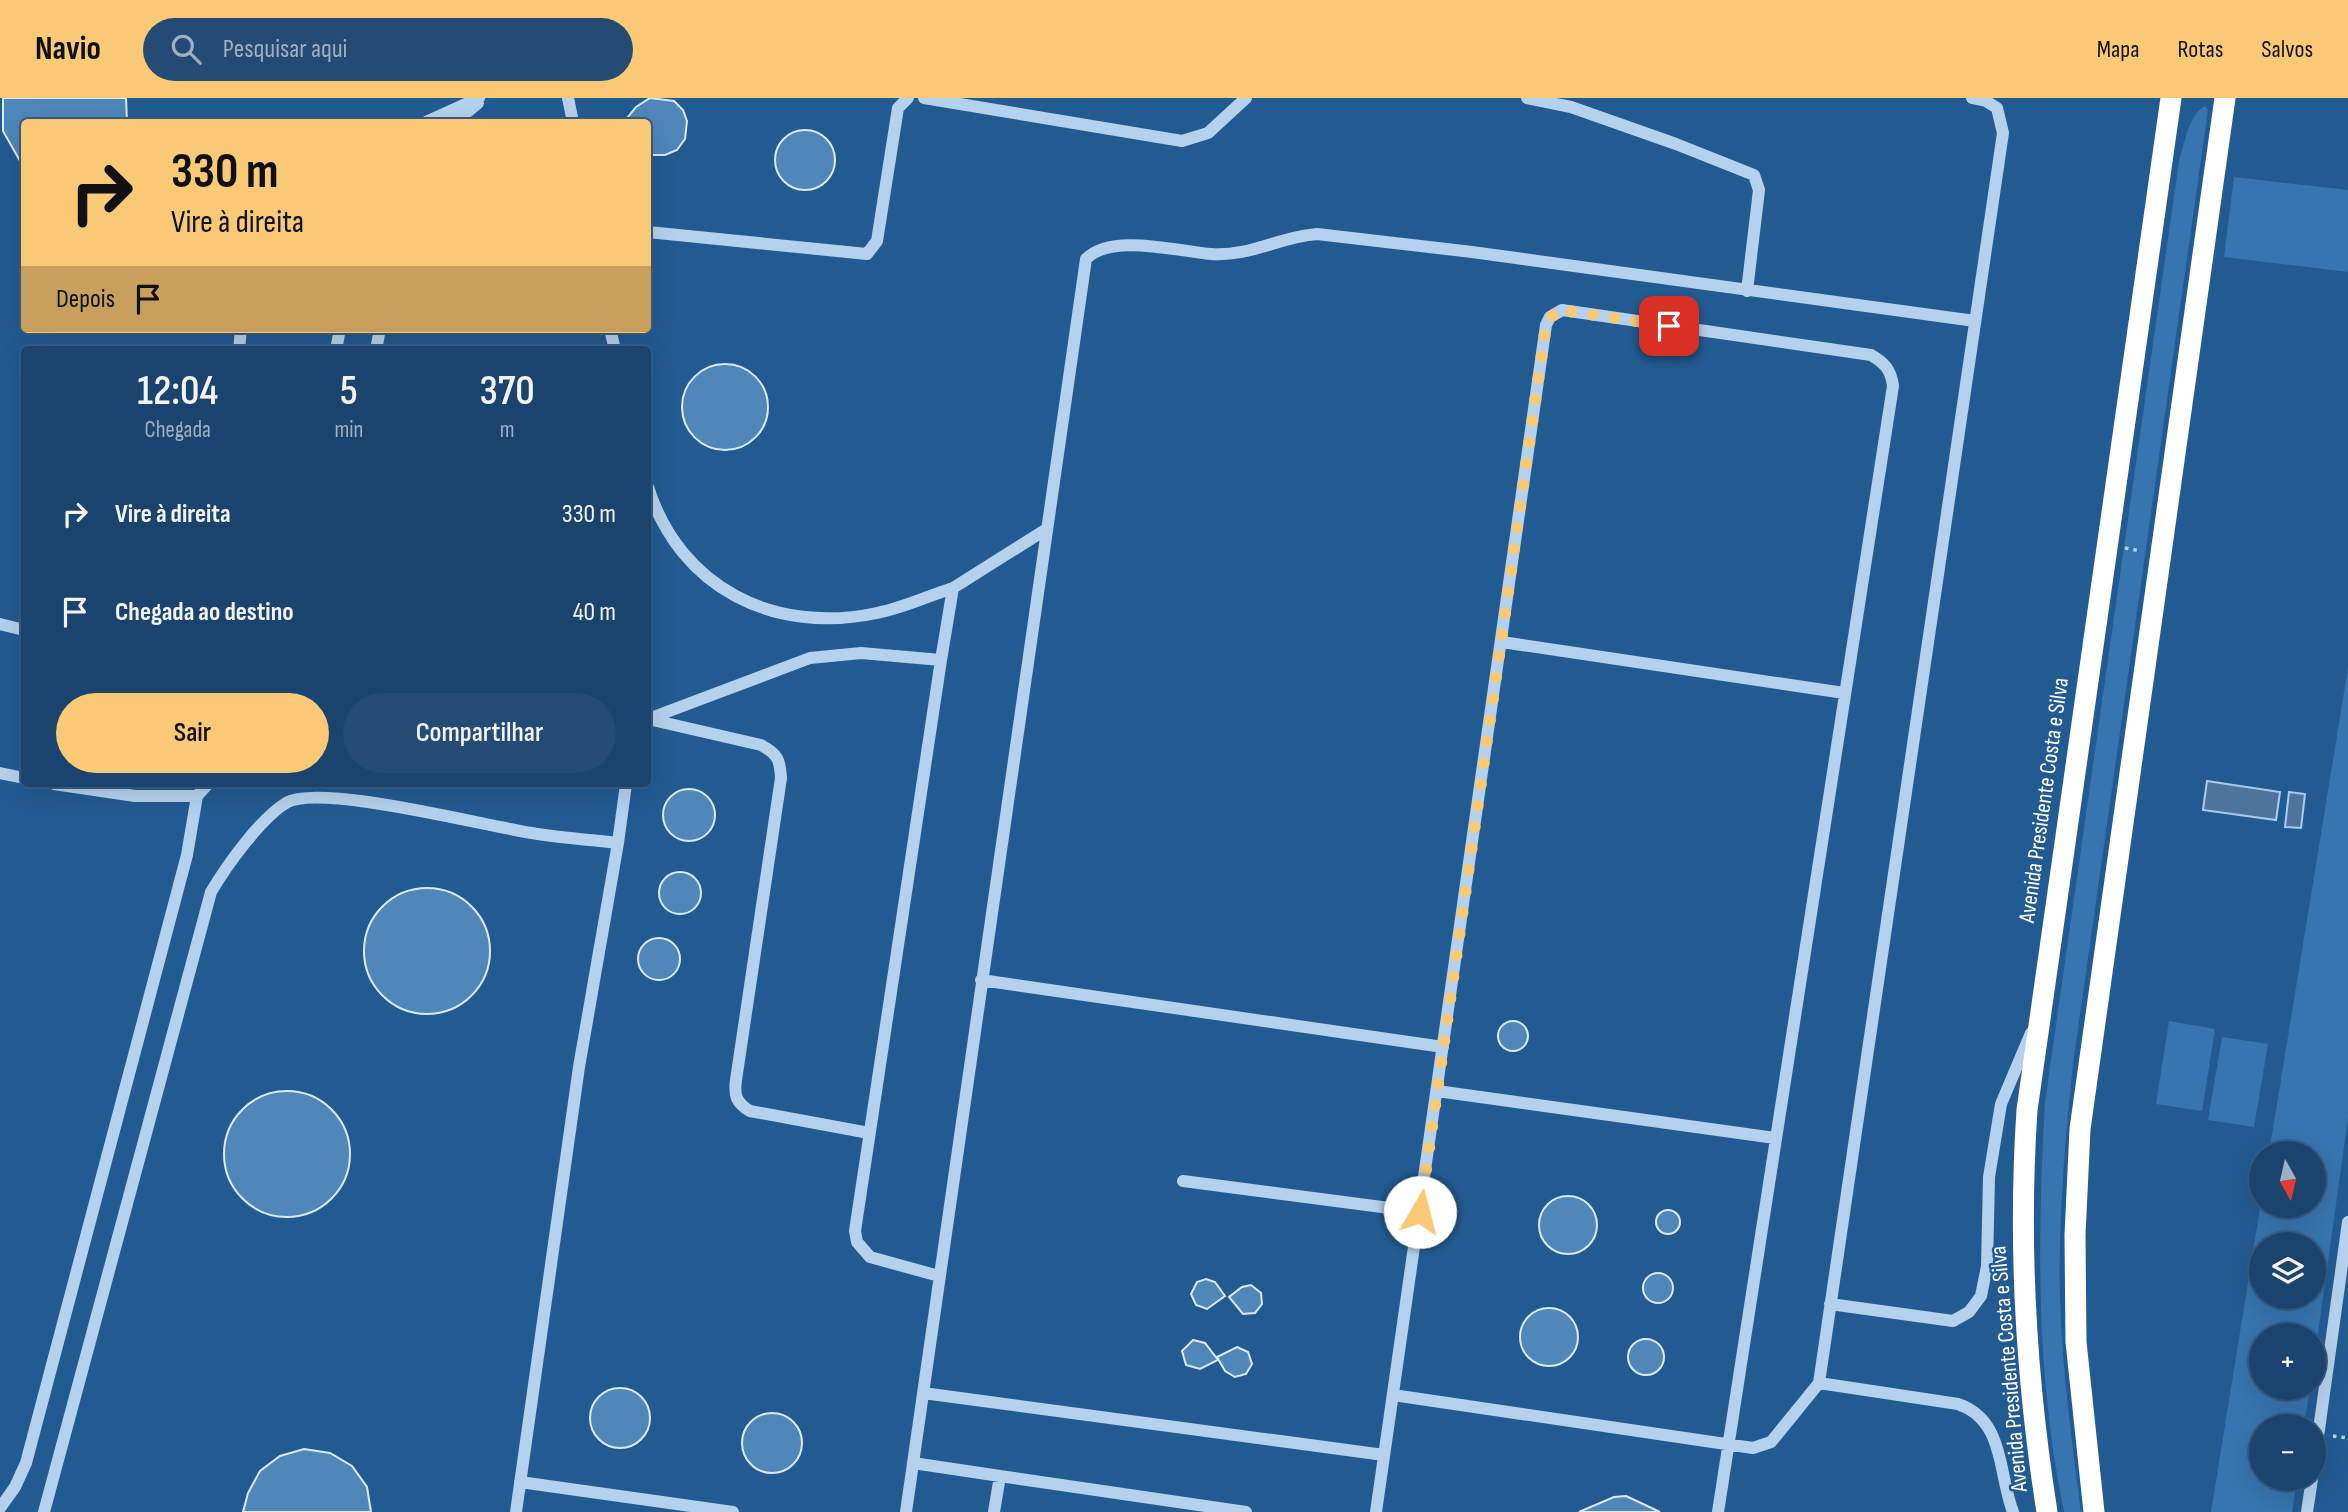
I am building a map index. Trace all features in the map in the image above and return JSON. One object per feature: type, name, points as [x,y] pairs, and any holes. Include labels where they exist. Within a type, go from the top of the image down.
[{"type":"highway","points":[[2094,1512],[2076,1342],[2075,1235],[2080,1129],[2225,98]]},
{"type":"highway","name":"Avenida Presidente Costa e Silva","points":[[2047,1512],[2026,1329],[2022,1228],[2027,1110],[2038,1016],[2173,101]]},
{"type":"street","points":[[433,119],[481,98]]},
{"type":"street","points":[[458,119],[481,98]]},
{"type":"street","points":[[568,98],[572,119]]},
{"type":"street","points":[[651,232],[867,254],[877,242],[898,108],[908,98]]},
{"type":"street","points":[[924,98],[1182,141],[1208,133],[1246,98]]},
{"type":"street","points":[[1527,98],[1571,107],[1748,171],[1758,182],[1759,190],[1747,291]]},
{"type":"street","points":[[1393,1395],[1753,1448],[1772,1442],[1819,1383],[2003,133],[1997,108],[1986,101],[1972,98]]},
{"type":"street","points":[[906,1512],[1086,259],[1104,247],[1118,245],[1233,256],[1293,236],[1317,234],[1472,252],[1975,321]]},
{"type":"street","points":[[1376,1512],[1546,325],[1555,312],[1562,310],[1871,355],[1888,367],[1893,386],[1718,1512]]},
{"type":"street","points":[[651,497],[657,518],[685,559],[719,588],[757,607],[794,617],[836,619],[878,613],[953,588],[1045,530]]},
{"type":"street","points":[[939,1276],[870,1257],[857,1242],[855,1231],[953,588]]},
{"type":"street","points":[[0,624],[21,629]]},
{"type":"street","points":[[1502,642],[1844,693]]},
{"type":"street","points":[[651,718],[810,658],[861,653],[941,660]]},
{"type":"street","points":[[651,720],[761,745],[775,752],[780,761],[781,778],[734,1094],[739,1105],[750,1111],[869,1133]]},
{"type":"street","points":[[0,773],[21,777]]},
{"type":"street","points":[[74,787],[135,796],[197,796]]},
{"type":"street","points":[[0,1508],[15,1487],[26,1463],[187,855],[197,796],[205,787]]},
{"type":"street","points":[[516,1512],[579,1068],[626,787]]},
{"type":"street","points":[[44,1512],[211,892],[248,840],[302,791],[538,834],[618,843]]},
{"type":"street","points":[[981,980],[1443,1047]]},
{"type":"street","points":[[1830,1304],[1952,1321],[1969,1312],[1981,1296],[1987,1266],[1989,1177],[2001,1104],[2038,1016]]},
{"type":"street","points":[[1437,1091],[1775,1138]]},
{"type":"street","points":[[1183,1181],[1420,1212]]},
{"type":"street","points":[[2321,1414],[2348,1222]]},
{"type":"street","points":[[1819,1383],[1958,1404],[1974,1409],[1992,1431],[2013,1512]]},
{"type":"street","points":[[923,1393],[1384,1455]]},
{"type":"street","points":[[913,1463],[1246,1512]]},
{"type":"street","points":[[994,1512],[1000,1476]]},
{"type":"street","points":[[520,1482],[733,1512]]},
{"type":"street","points":[[2307,1512],[2310,1491]]},
{"type":"path","points":[[2127,549],[2145,552]]},
{"type":"shaded area","points":[[2205,106],[2208,110],[2073,1064],[2067,1123],[2060,1240],[2060,1299],[2065,1379],[2081,1512],[2064,1512],[2048,1410],[2041,1308],[2045,1102],[2179,161],[2191,123]]},
{"type":"shaded area","points":[[2234,177],[2348,190],[2348,272],[2224,257]]},
{"type":"shaded area","points":[[2348,668],[2348,1118],[2326,1276],[2326,1232],[2256,1232],[2258,1218],[2326,1218],[2326,1141],[2271,1141]]},
{"type":"shaded area","points":[[2207,781],[2280,792],[2276,820],[2203,810]]},
{"type":"shaded area","points":[[2289,792],[2305,794],[2301,828],[2285,827]]},
{"type":"shaded area","points":[[2169,1021],[2215,1029],[2202,1111],[2156,1104]]},
{"type":"shaded area","points":[[2222,1037],[2268,1044],[2254,1127],[2208,1120]]},
{"type":"shaded area","points":[[2249,1276],[2249,1309],[2321,1309],[2319,1323],[2249,1323],[2249,1400],[2308,1400],[2306,1414],[2249,1414],[2249,1491],[2295,1491],[2292,1512],[2211,1512]]},
{"type":"building","points":[[3,98],[126,98],[127,119],[21,119],[21,163],[3,131]]},
{"type":"building","points":[[650,98],[674,101],[683,110],[687,121],[685,139],[677,150],[665,155],[651,155],[651,119],[626,119],[636,107]]},
{"type":"building","points":[[805,130],[826,139],[835,160],[826,181],[805,190],[784,181],[775,160],[784,139]]},
{"type":"building","points":[[725,364],[742,367],[756,376],[765,390],[768,407],[765,424],[756,438],[742,447],[725,450],[708,447],[694,438],[685,424],[682,407],[685,390],[694,376],[708,367]]},
{"type":"building","points":[[689,789],[699,791],[707,797],[713,805],[713,825],[707,833],[699,839],[689,841],[679,839],[671,833],[665,825],[663,815],[665,805],[671,797],[679,791]]},
{"type":"building","points":[[680,872],[695,878],[701,893],[695,908],[680,914],[665,908],[659,893],[665,878]]},
{"type":"building","points":[[427,888],[451,893],[472,906],[485,927],[490,951],[485,975],[472,996],[451,1009],[427,1014],[403,1009],[382,996],[369,975],[364,951],[369,927],[382,906],[403,893]]},
{"type":"building","points":[[659,938],[674,944],[680,959],[674,974],[659,980],[644,974],[638,959],[644,944]]},
{"type":"building","points":[[1513,1021],[1519,1022],[1527,1030],[1527,1042],[1519,1050],[1513,1051],[1507,1050],[1499,1042],[1498,1036],[1499,1030],[1507,1022]]},
{"type":"building","points":[[287,1091],[311,1096],[332,1109],[345,1130],[350,1154],[345,1178],[332,1199],[311,1212],[287,1217],[263,1212],[242,1199],[229,1178],[224,1154],[229,1130],[242,1109],[263,1096]]},
{"type":"building","points":[[1568,1196],[1584,1201],[1592,1209],[1597,1225],[1592,1241],[1584,1249],[1568,1254],[1552,1249],[1544,1241],[1539,1225],[1544,1209],[1552,1201]]},
{"type":"building","points":[[1668,1210],[1677,1213],[1680,1222],[1677,1231],[1668,1234],[1659,1231],[1656,1222],[1659,1213]]},
{"type":"building","points":[[1658,1273],[1664,1274],[1672,1282],[1672,1294],[1664,1302],[1658,1303],[1652,1302],[1644,1294],[1643,1288],[1644,1282],[1652,1274]]},
{"type":"building","points":[[1206,1279],[1215,1282],[1225,1296],[1207,1309],[1196,1305],[1191,1294],[1197,1282]]},
{"type":"building","points":[[1251,1285],[1261,1293],[1262,1304],[1255,1313],[1243,1314],[1229,1297],[1242,1287]]},
{"type":"building","points":[[1549,1308],[1560,1310],[1573,1321],[1578,1337],[1576,1348],[1565,1361],[1549,1366],[1538,1364],[1525,1353],[1520,1337],[1522,1326],[1533,1313]]},
{"type":"building","points":[[1646,1339],[1659,1344],[1664,1357],[1659,1370],[1646,1375],[1633,1370],[1628,1357],[1633,1344]]},
{"type":"building","points":[[1193,1340],[1205,1343],[1218,1360],[1200,1369],[1186,1365],[1182,1351]]},
{"type":"building","points":[[1237,1347],[1248,1352],[1252,1364],[1246,1374],[1235,1377],[1225,1371],[1217,1357]]},
{"type":"building","points":[[620,1388],[641,1397],[650,1418],[641,1439],[620,1448],[599,1439],[590,1418],[599,1397]]},
{"type":"building","points":[[772,1413],[793,1422],[802,1443],[793,1464],[772,1473],[751,1464],[742,1443],[751,1422]]},
{"type":"building","points":[[304,1449],[330,1453],[352,1466],[367,1487],[371,1512],[243,1512],[248,1493],[260,1471],[280,1456]]},
{"type":"building","points":[[1626,1496],[1660,1512],[1579,1512],[1614,1497]]},
{"type":"route","points":[[1420,1212],[1546,325],[1555,312],[1562,310],[1669,326]]}]
